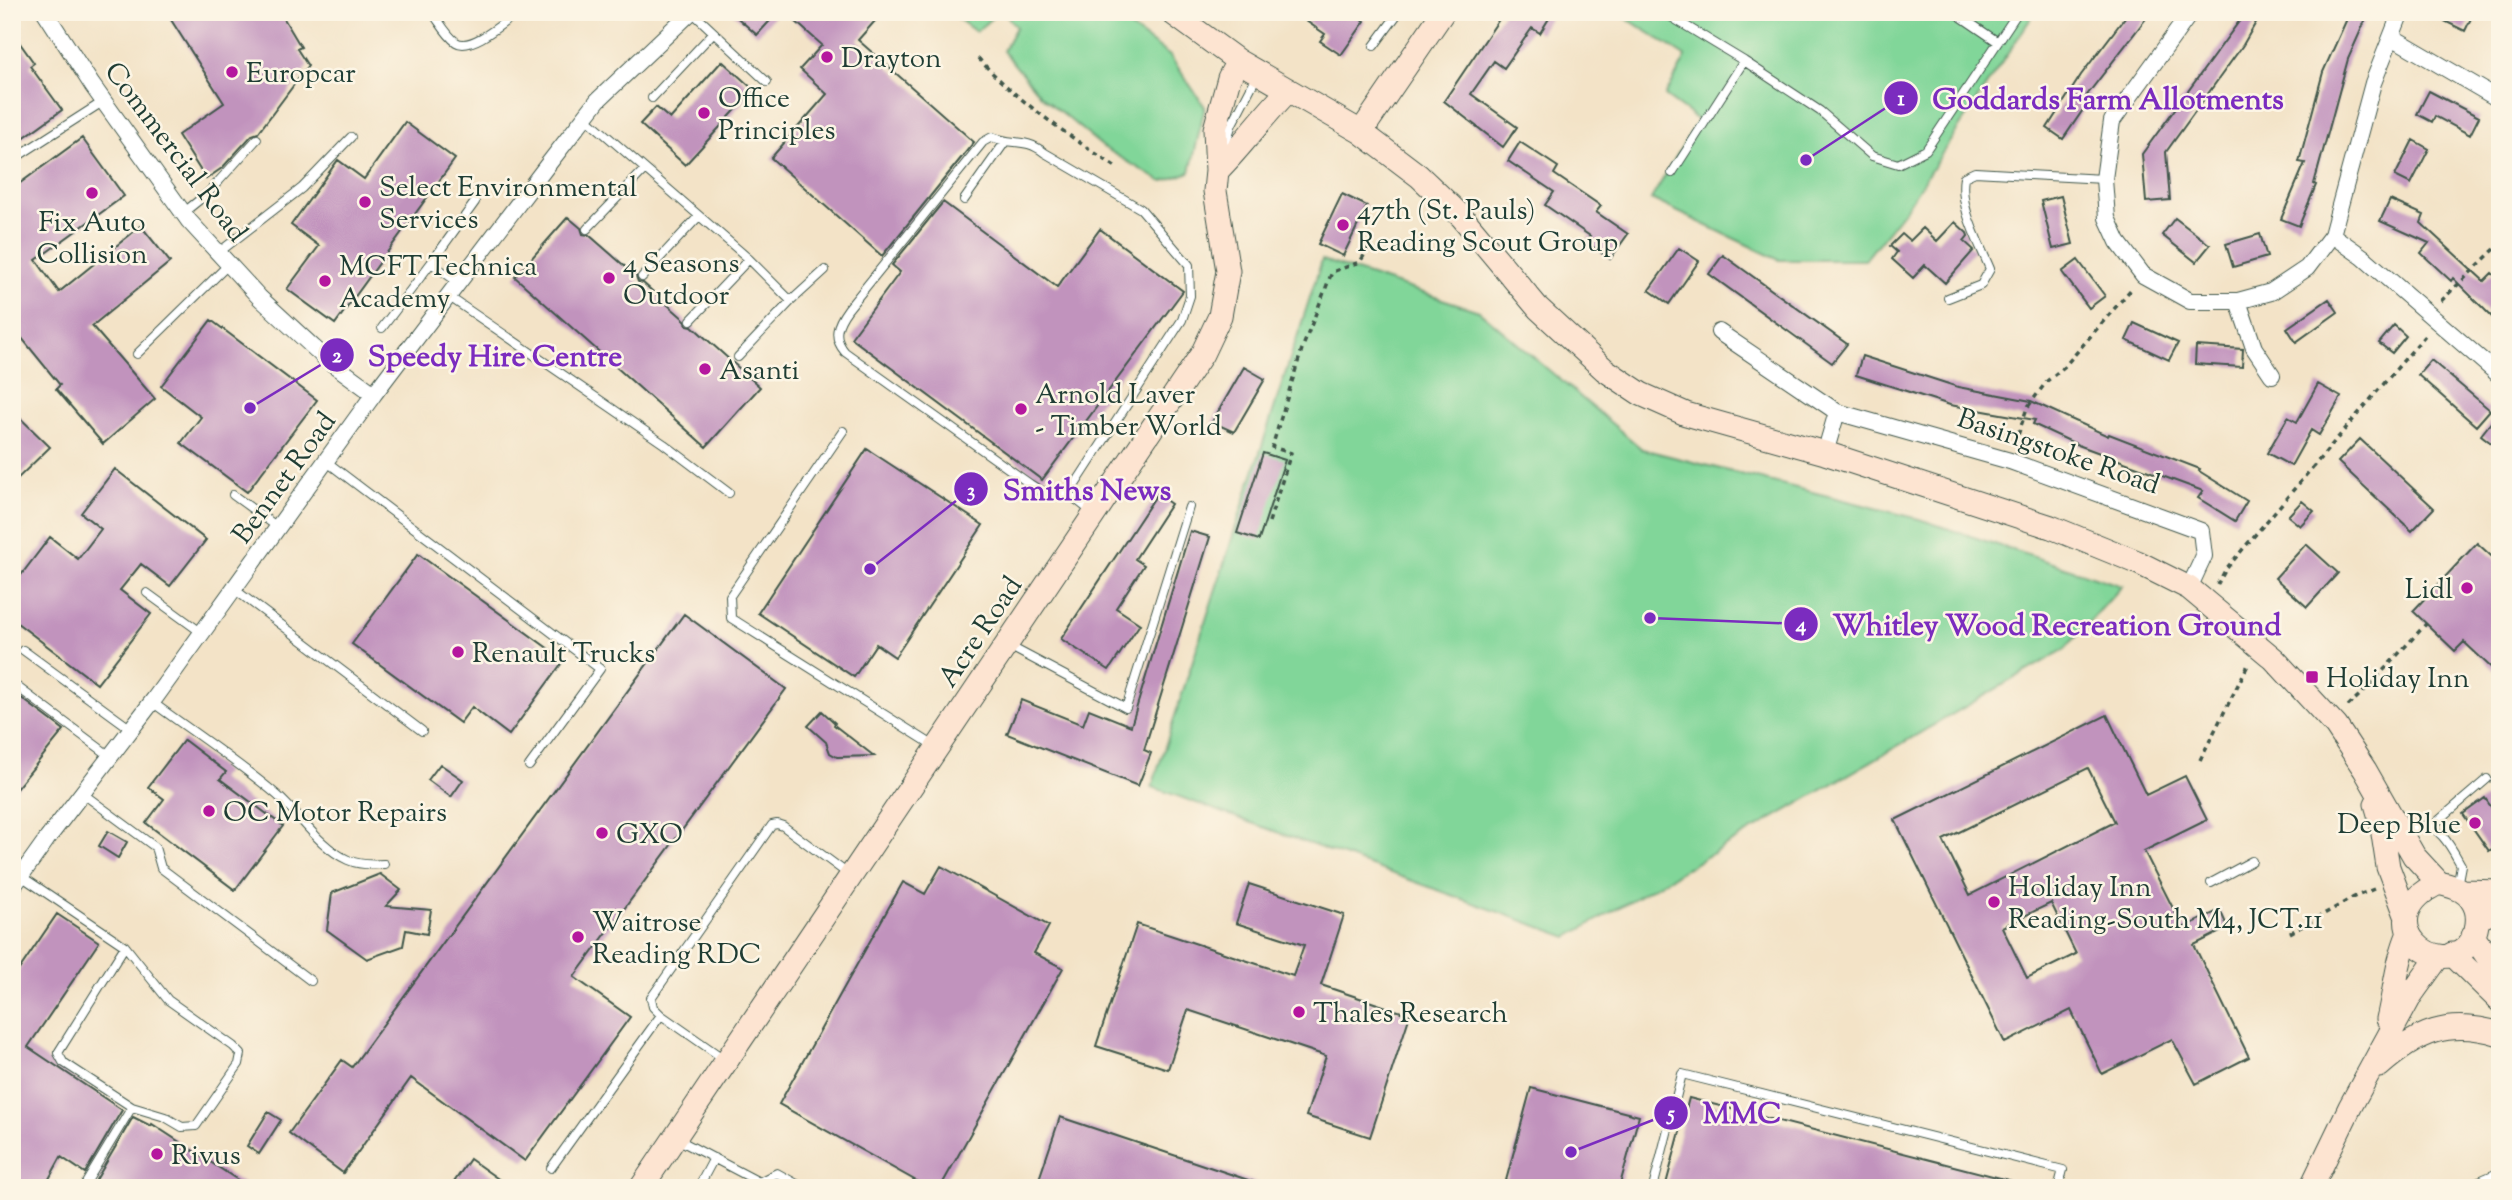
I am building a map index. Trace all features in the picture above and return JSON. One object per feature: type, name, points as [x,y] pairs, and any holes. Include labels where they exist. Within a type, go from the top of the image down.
[{"type":"street","name":"Commercial Road","points":[[44,12],[183,213],[259,297],[325,358],[374,394]]},
{"type":"street","name":"Bennet Road","points":[[15,883],[152,702],[374,394],[598,100],[691,12]]},
{"type":"street","points":[[1171,12],[1238,61],[1361,132],[1419,176],[1462,217],[1538,308],[1605,370],[1641,394],[1686,414],[1825,453],[2051,527],[2137,562],[2189,588],[2274,659],[2302,686],[2336,726],[2365,770],[2414,856],[2476,907],[2476,927],[2500,975]]},
{"type":"street","points":[[1361,132],[1442,12]]},
{"type":"street","points":[[2191,12],[2112,121],[2104,179],[2107,218],[2118,242],[2143,275],[2190,300],[2238,301],[2271,292],[2307,268],[2332,234],[2373,83],[2401,12]]},
{"type":"street","points":[[2392,37],[2500,100]]},
{"type":"street","points":[[1217,171],[1214,144],[1217,119],[1229,78],[1238,61]]},
{"type":"street","points":[[1217,171],[1233,155],[1262,116],[1288,91]]},
{"type":"street","name":"Acre Road","points":[[641,1188],[1202,354],[1220,316],[1228,271],[1215,191],[1217,171]]},
{"type":"street","points":[[2332,234],[2434,317],[2500,376]]},
{"type":"street","points":[[2238,301],[2253,348],[2272,375]]},
{"type":"street","name":"Basingstoke Road","points":[[1719,332],[1838,412],[2010,461],[2201,531],[2204,556],[2189,588]]},
{"type":"street","points":[[1825,453],[1838,412]]},
{"type":"street","points":[[2365,770],[2381,821],[2388,867],[2413,942],[2422,951],[2446,955],[2463,949],[2476,927],[2500,910]]},
{"type":"street","points":[[2374,1066],[2396,989],[2400,953],[2412,901],[2423,890],[2453,887],[2500,892]]},
{"type":"street","points":[[2446,955],[2500,1001]]},
{"type":"street","points":[[2311,1188],[2350,1107],[2411,995],[2446,955]]},
{"type":"street","points":[[2374,1066],[2432,1030],[2476,1027],[2500,1034]]},
{"type":"lane","points":[[432,12],[457,43],[466,45],[475,43],[518,12]]},
{"type":"lane","points":[[691,12],[766,82]]},
{"type":"lane","points":[[1374,46],[1399,12]]},
{"type":"lane","points":[[1662,12],[1820,111],[1872,156],[1898,164],[1926,150],[2018,12]]},
{"type":"lane","points":[[1954,12],[1998,42]]},
{"type":"lane","points":[[652,98],[713,33]]},
{"type":"lane","points":[[1672,173],[1744,61]]},
{"type":"lane","name":"Acre Road","points":[[1217,171],[1232,124],[1258,73]]},
{"type":"lane","points":[[12,160],[104,101]]},
{"type":"lane","points":[[585,117],[749,259],[791,301]]},
{"type":"lane","points":[[137,354],[223,258],[302,188],[351,136]]},
{"type":"lane","points":[[1069,494],[1178,328],[1190,296],[1189,265],[1141,209],[1033,144],[1021,141],[1005,142],[992,136],[982,142],[839,321],[836,334],[839,345],[845,352],[1030,484],[1041,491],[1069,494],[1094,514]]},
{"type":"lane","points":[[183,213],[208,192],[257,139]]},
{"type":"lane","points":[[964,200],[1005,142]]},
{"type":"lane","points":[[587,229],[645,169]]},
{"type":"lane","points":[[1948,298],[1981,285],[1990,269],[1964,204],[1964,177],[1975,172],[2104,179]]},
{"type":"lane","points":[[382,328],[475,202]]},
{"type":"lane","points":[[642,277],[699,216]]},
{"type":"lane","points":[[691,320],[749,259]]},
{"type":"lane","points":[[431,262],[459,283]]},
{"type":"lane","points":[[738,357],[791,301],[825,271]]},
{"type":"lane","points":[[448,296],[664,444],[729,492]]},
{"type":"lane","points":[[843,431],[730,596],[731,618],[936,747]]},
{"type":"lane","points":[[327,462],[600,668],[529,766]]},
{"type":"lane","points":[[233,495],[279,528]]},
{"type":"lane","points":[[1006,644],[1126,708],[1189,508]]},
{"type":"lane","points":[[234,589],[422,731]]},
{"type":"lane","points":[[147,593],[202,633]]},
{"type":"lane","points":[[23,650],[131,729]]},
{"type":"lane","points":[[12,683],[110,756]]},
{"type":"lane","points":[[152,702],[251,774],[333,851],[348,860],[384,864]]},
{"type":"lane","points":[[2431,827],[2487,779]]},
{"type":"lane","points":[[82,793],[155,847],[161,868],[311,981]]},
{"type":"lane","points":[[726,1060],[662,1015],[653,1007],[650,998],[772,825],[783,827],[850,876]]},
{"type":"lane","points":[[2401,834],[2420,826],[2431,827],[2445,840],[2461,865],[2453,887]]},
{"type":"lane","points":[[2211,883],[2252,861]]},
{"type":"lane","points":[[15,883],[125,946],[143,965],[168,1000],[241,1054],[239,1064],[196,1126],[182,1127],[165,1117],[132,1107],[63,1062],[58,1054],[125,946]]},
{"type":"lane","points":[[551,1168],[662,1015]]},
{"type":"lane","points":[[1653,1188],[1682,1074],[2063,1170],[2058,1188]]},
{"type":"lane","points":[[83,1188],[132,1107]]},
{"type":"lane","points":[[674,1138],[759,1182],[777,1173],[804,1188]]},
{"type":"lane","points":[[698,1188],[714,1158]]},
{"type":"lane","points":[[2463,1188],[2500,1172]]},
{"type":"path","points":[[978,58],[992,73],[1071,138],[1116,167]]},
{"type":"path","points":[[1269,522],[1291,453],[1272,447],[1302,349],[1332,272],[1360,262],[1377,234]]},
{"type":"path","points":[[2207,602],[2226,569],[2428,332],[2440,303],[2500,244]]},
{"type":"path","points":[[2010,461],[2027,408],[2143,275]]},
{"type":"path","points":[[2348,706],[2426,624]]},
{"type":"path","points":[[2200,760],[2248,664],[2240,657]]},
{"type":"path","points":[[2290,933],[2354,897],[2378,887]]},
{"type":"green space","points":[[949,12],[998,12],[976,32]]},
{"type":"green space","points":[[1004,12],[1109,12],[1170,56],[1205,107],[1190,172],[1162,182],[1103,147],[1040,95],[1003,51],[1016,27]]},
{"type":"green space","points":[[1617,12],[2035,12],[1904,211],[1865,260],[1779,260],[1651,199],[1698,120],[1665,96],[1686,57]]},
{"type":"green space","points":[[1322,260],[1479,311],[1642,449],[1919,519],[2122,586],[2065,649],[1568,937],[1152,787]]},
{"type":"building","points":[[166,12],[280,12],[301,47],[297,49],[308,66],[258,133],[252,135],[222,168],[206,179],[178,135],[224,103]]},
{"type":"building","name":"Drayton","points":[[731,12],[778,12],[757,35]]},
{"type":"building","points":[[785,12],[866,12],[875,21],[858,40],[974,142],[882,256],[771,158],[827,94],[800,69],[822,45]]},
{"type":"building","points":[[1293,12],[1352,12],[1365,21],[1341,55],[1320,41],[1325,34]]},
{"type":"building","points":[[1504,12],[1553,12],[1540,33],[1532,28],[1504,68],[1494,61],[1471,94],[1517,127],[1503,147],[1444,101]]},
{"type":"building","points":[[2129,12],[2151,12],[2087,95],[2091,98],[2063,139],[2047,128],[2081,75]]},
{"type":"building","points":[[2246,12],[2262,12],[2243,45],[2166,152],[2170,200],[2146,202],[2142,154]]},
{"type":"building","points":[[2350,12],[2369,12],[2348,59],[2314,184],[2316,185],[2299,226],[2281,219],[2305,163],[2299,162],[2323,72]]},
{"type":"building","points":[[2426,12],[2474,12],[2465,31]]},
{"type":"building","points":[[12,32],[34,63],[30,66],[62,110],[12,146]]},
{"type":"building","name":"Office Principles","points":[[722,61],[754,90],[685,165],[640,124],[656,107],[670,119]]},
{"type":"building","points":[[2429,91],[2479,117],[2470,135],[2435,116],[2432,122],[2417,114]]},
{"type":"building","name":"Select Environmental Services","points":[[405,122],[455,159],[335,324],[287,289],[319,246],[291,225],[338,160],[364,179]]},
{"type":"building","points":[[82,138],[124,196],[36,260],[59,292],[141,226],[170,262],[92,326],[155,399],[103,444],[56,389],[60,385],[12,326],[12,189]]},
{"type":"building","points":[[2413,140],[2429,149],[2411,184],[2395,176]]},
{"type":"building","points":[[1520,142],[1558,167],[1554,174],[1601,206],[1596,212],[1628,234],[1610,259],[1586,242],[1590,236],[1545,205],[1554,192],[1508,161]]},
{"type":"building","name":"47th (St. Pauls) Reading Scout Group","points":[[1342,194],[1367,206],[1343,256],[1318,244]]},
{"type":"building","points":[[2061,196],[2073,244],[2053,249],[2041,201]]},
{"type":"building","points":[[2390,200],[2424,215],[2421,223],[2484,281],[2492,273],[2500,281],[2500,325],[2453,278],[2451,281],[2421,253],[2429,243],[2380,221]]},
{"type":"building","name":"Arnold Laver - Timber World","points":[[943,202],[1057,287],[1100,229],[1183,291],[1042,480],[851,338],[900,272],[892,265]]},
{"type":"building","points":[[568,217],[581,228],[583,234],[589,235],[636,276],[638,282],[643,283],[685,320],[687,325],[692,326],[760,387],[706,447],[515,277]]},
{"type":"building","points":[[2175,218],[2210,245],[2196,262],[2162,235]]},
{"type":"building","points":[[1955,222],[1967,233],[1964,241],[1974,250],[1945,283],[1925,265],[1913,278],[1892,259],[1897,252],[1890,246],[1902,234],[1910,241],[1923,228],[1937,241]]},
{"type":"building","points":[[2260,234],[2267,257],[2233,267],[2226,244]]},
{"type":"building","points":[[1679,248],[1699,261],[1669,304],[1649,290]]},
{"type":"building","points":[[1723,255],[1847,344],[1832,363],[1709,274]]},
{"type":"building","points":[[2078,260],[2105,296],[2089,308],[2062,272]]},
{"type":"building","points":[[2329,299],[2338,312],[2296,342],[2287,328]]},
{"type":"building","points":[[211,320],[317,400],[247,492],[181,443],[201,417],[161,386]]},
{"type":"building","points":[[2134,323],[2178,343],[2169,360],[2126,340]]},
{"type":"building","points":[[2394,325],[2406,336],[2392,353],[2379,343]]},
{"type":"building","points":[[2196,346],[2243,349],[2242,367],[2195,364]]},
{"type":"building","points":[[1862,356],[1958,387],[2031,401],[2108,436],[2109,434],[2200,469],[2199,471],[2247,501],[2235,521],[2198,498],[2203,491],[2078,445],[2033,424],[2035,420],[1950,405],[1856,375]]},
{"type":"building","points":[[2431,360],[2490,410],[2476,426],[2418,375]]},
{"type":"building","points":[[1244,367],[1265,379],[1234,432],[1212,422]]},
{"type":"building","points":[[2318,384],[2341,397],[2319,435],[2311,430],[2291,466],[2267,453],[2288,417],[2297,422]]},
{"type":"building","points":[[12,410],[50,447],[12,484]]},
{"type":"building","points":[[2500,411],[2500,450],[2481,435]]},
{"type":"building","points":[[2360,439],[2434,508],[2412,531],[2338,462]]},
{"type":"building","points":[[867,449],[983,525],[895,657],[876,644],[854,677],[758,613]]},
{"type":"building","points":[[1263,453],[1285,460],[1259,540],[1237,533]]},
{"type":"building","points":[[115,469],[206,540],[170,586],[141,564],[120,590],[151,614],[97,684],[12,619],[12,587],[50,537],[78,559],[101,529],[81,513]]},
{"type":"building","points":[[1157,494],[1171,504],[1135,559],[1144,565],[1116,608],[1140,624],[1109,670],[1061,639]]},
{"type":"building","points":[[2302,501],[2314,511],[2300,526],[2288,516]]},
{"type":"building","points":[[1190,531],[1210,537],[1144,750],[1151,753],[1138,786],[1007,734],[1021,700],[1083,725],[1089,709],[1131,726]]},
{"type":"building","name":"Lidl","points":[[2477,543],[2500,564],[2500,676],[2464,642],[2455,651],[2413,611]]},
{"type":"building","points":[[2306,544],[2338,573],[2307,607],[2275,578]]},
{"type":"building","name":"Renault Trucks","points":[[418,554],[564,660],[509,735],[472,707],[460,723],[352,644]]},
{"type":"building","name":"GXO","points":[[684,614],[786,689],[574,977],[630,1017],[525,1161],[411,1078],[343,1173],[289,1133],[342,1060],[352,1067]]},
{"type":"building","points":[[12,691],[64,730],[12,794]]},
{"type":"building","points":[[822,711],[834,725],[874,756],[837,757],[830,753],[826,742],[808,726]]},
{"type":"building","name":"Holiday Inn Reading-South M4, JCT.11","points":[[2107,715],[2146,795],[2185,776],[2207,820],[2144,851],[2183,928],[2220,910],[2228,928],[2194,945],[2249,1057],[2196,1084],[2172,1039],[2102,1074],[2071,1010],[2005,1043],[1895,820]],"holes":[[[2088,768],[2115,822],[1970,895],[1943,840]],[[2051,903],[2076,954],[2027,978],[2002,927]]]},
{"type":"building","name":"OC Motor Repairs","points":[[184,740],[226,772],[220,779],[283,826],[235,890],[146,823],[164,799],[148,787]]},
{"type":"building","points":[[440,764],[463,780],[451,797],[428,780]]},
{"type":"building","points":[[2485,798],[2500,820],[2500,843],[2489,851],[2463,814]]},
{"type":"building","points":[[108,831],[127,842],[118,858],[99,846]]},
{"type":"building","points":[[941,866],[1049,926],[1034,953],[1063,968],[940,1188],[929,1188],[779,1104],[903,882],[925,894]]},
{"type":"building","points":[[380,874],[401,890],[386,906],[431,910],[427,934],[406,930],[403,946],[367,959],[327,930],[332,893]]},
{"type":"building","name":"Thales Research","points":[[1249,884],[1344,915],[1321,985],[1410,1015],[1370,1137],[1306,1116],[1326,1056],[1188,1010],[1168,1069],[1096,1046],[1137,924],[1293,976],[1304,945],[1236,923]]},
{"type":"building","points":[[57,914],[99,942],[28,1047],[122,1110],[85,1173],[61,1157],[44,1188],[12,1188],[12,980]]},
{"type":"building","points":[[1531,1088],[1639,1116],[1619,1188],[1504,1188]]},
{"type":"building","points":[[1689,1098],[2016,1182],[2016,1188],[1665,1188]]},
{"type":"building","points":[[268,1112],[281,1120],[259,1154],[247,1146]]},
{"type":"building","name":"Rivus","points":[[133,1117],[151,1126],[152,1124],[250,1188],[107,1188],[96,1180]]},
{"type":"building","points":[[1060,1117],[1263,1185],[1262,1188],[1036,1188]]},
{"type":"building","points":[[470,1159],[511,1188],[450,1188]]},
{"type":"place","name":"Drayton","points":[[827,57]]},
{"type":"place","name":"Europcar","points":[[232,72]]},
{"type":"place","name":"Office Principles","points":[[704,113]]},
{"type":"place","name":"Goddards Farm Allotments","points":[[1806,160]]},
{"type":"place","name":"Fix Auto Collision","points":[[92,193]]},
{"type":"place","name":"Select Environmental Services","points":[[365,202]]},
{"type":"place","name":"47th (St. Pauls) Reading Scout Group","points":[[1343,225]]},
{"type":"place","name":"4 Seasons Outdoor","points":[[609,278]]},
{"type":"place","name":"MCFT Technica Academy","points":[[325,281]]},
{"type":"place","name":"Asanti","points":[[705,369]]},
{"type":"place","name":"Speedy Hire Centre","points":[[250,408]]},
{"type":"place","name":"Arnold Laver - Timber World","points":[[1021,409]]},
{"type":"place","name":"Smiths News","points":[[870,569]]},
{"type":"place","name":"Lidl","points":[[2467,588]]},
{"type":"place","name":"Whitley Wood Recreation Ground","points":[[1650,618]]},
{"type":"place","name":"Renault Trucks","points":[[458,652]]},
{"type":"place","name":"Holiday Inn","points":[[2312,677]]},
{"type":"place","name":"OC Motor Repairs","points":[[209,811]]},
{"type":"place","name":"Deep Blue","points":[[2475,823]]},
{"type":"place","name":"GXO","points":[[602,833]]},
{"type":"place","name":"Holiday Inn Reading-South M4, JCT.11","points":[[1994,902]]},
{"type":"place","name":"Waitrose Reading RDC","points":[[578,937]]},
{"type":"place","name":"Thales Research","points":[[1299,1012]]},
{"type":"place","name":"MMC","points":[[1571,1152]]},
{"type":"place","name":"Rivus","points":[[157,1154]]}]
